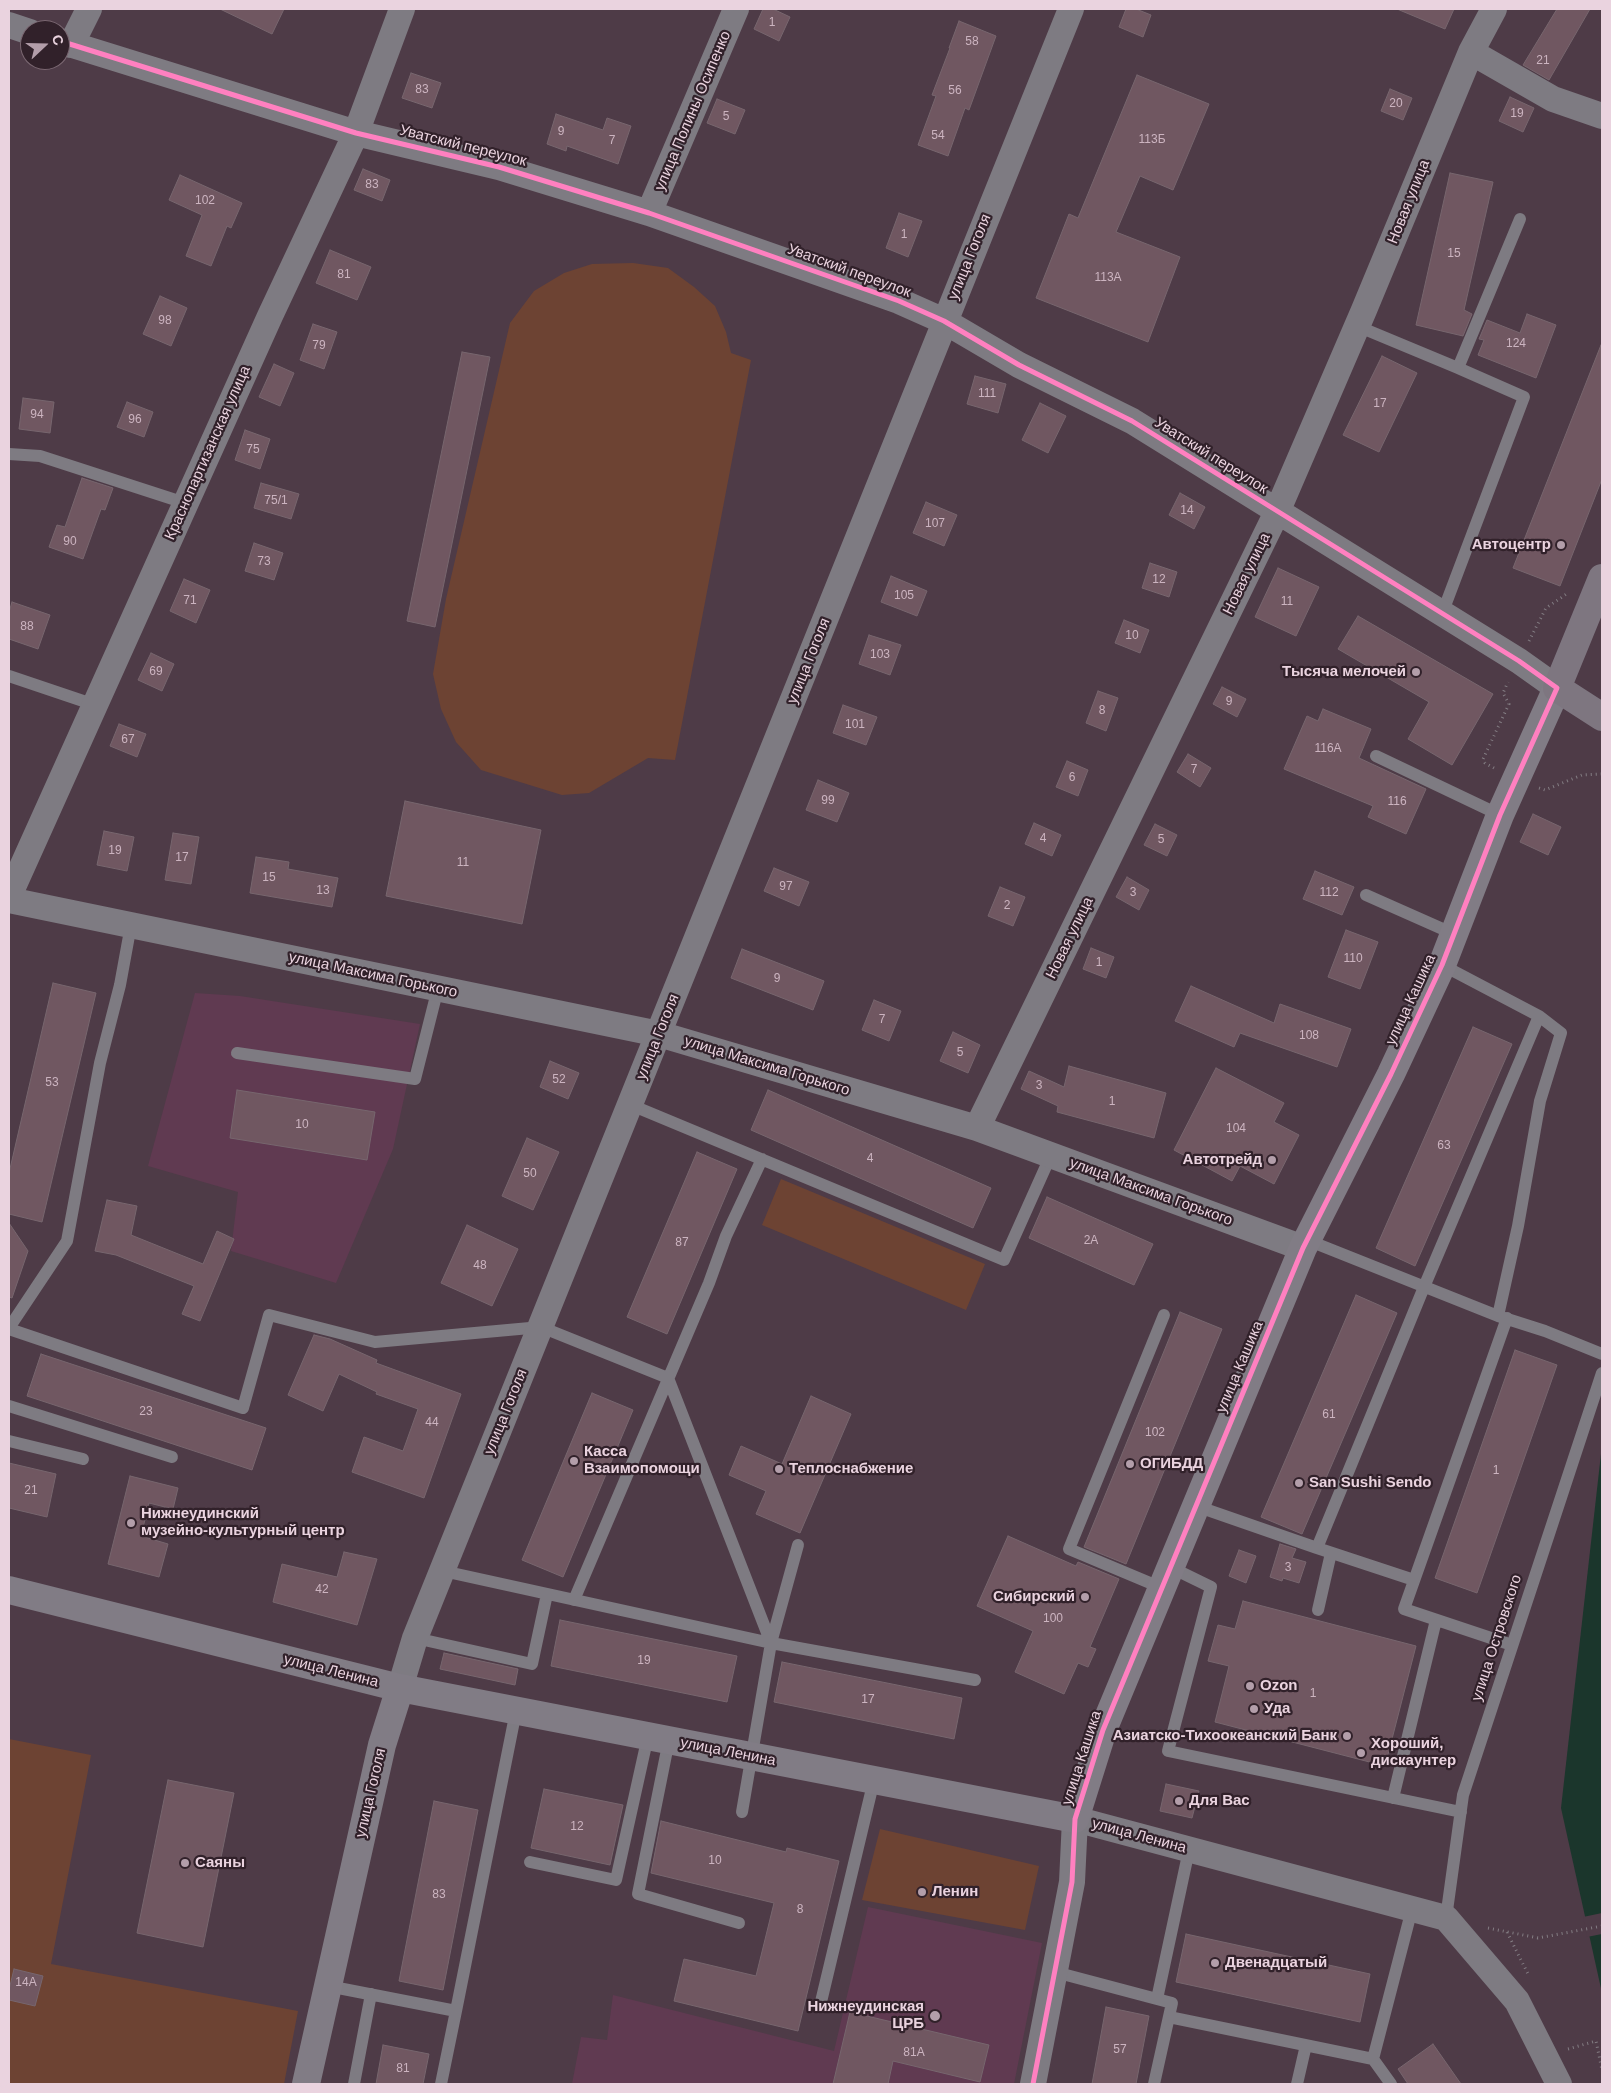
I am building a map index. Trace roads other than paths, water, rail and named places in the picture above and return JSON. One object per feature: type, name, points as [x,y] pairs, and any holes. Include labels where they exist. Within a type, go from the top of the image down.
[{"type":"highway","name":"улица Кашика","points":[[1557,688],[1602,578]]},
{"type":"highway","points":[[1557,688],[1602,717]]},
{"type":"street","points":[[70,37],[89,9]]},
{"type":"street","name":"Краснопартизанская улица","points":[[9,898],[185,503],[356,133],[402,9]]},
{"type":"street","name":"улица Полины Осипенко","points":[[649,213],[736,9]]},
{"type":"street","name":"улица Гоголя","points":[[306,2084],[382,1745],[415,1638],[660,1034],[944,321],[1071,9]]},
{"type":"street","name":"Новая улица","points":[[977,1128],[1278,512],[1471,52],[1494,9]]},
{"type":"street","name":"Уватский переулок","points":[[70,44],[356,133],[499,166],[649,213],[899,301],[944,321],[1019,365],[1132,421],[1519,661],[1557,688]]},
{"type":"street","points":[[1471,52],[1553,99],[1602,116]]},
{"type":"street","name":"улица Кашика","points":[[1033,2084],[1072,1882],[1075,1819],[1103,1730],[1305,1244],[1391,1074],[1442,965],[1500,815],[1557,688]]},
{"type":"street","name":"улица Максима Горького","points":[[9,898],[660,1034],[977,1128],[1051,1156],[1305,1244]]},
{"type":"street","name":"улица Ленина","points":[[9,1590],[400,1688],[1075,1819],[1446,1918]]},
{"type":"street","points":[[1446,1918],[1517,2001],[1559,2084]]},
{"type":"lane","points":[[1458,368],[1520,219]]},
{"type":"lane","points":[[1357,326],[1524,397],[1442,614]]},
{"type":"lane","points":[[9,454],[40,456],[185,503]]},
{"type":"lane","points":[[9,676],[95,705]]},
{"type":"lane","points":[[1376,756],[1500,815]]},
{"type":"lane","points":[[1366,895],[1454,934]]},
{"type":"lane","points":[[131,925],[120,985],[100,1063],[67,1242],[9,1329],[243,1408],[269,1315],[375,1342],[541,1327],[668,1378],[771,1643]]},
{"type":"lane","points":[[1442,965],[1539,1016],[1560,1033],[1540,1100],[1503,1317],[1404,1609],[1512,1645]]},
{"type":"lane","points":[[237,1052],[415,1080],[438,988]]},
{"type":"lane","points":[[1317,1548],[1424,1286],[1539,1016]]},
{"type":"lane","points":[[631,1105],[1004,1260],[1051,1156]]},
{"type":"lane","points":[[574,1600],[726,1236],[762,1159]]},
{"type":"lane","points":[[1305,1244],[1424,1286],[1602,1354]]},
{"type":"lane","points":[[1164,1315],[1069,1549],[1166,1578],[1211,1587],[1168,1751],[1461,1812]]},
{"type":"lane","name":"улица Островского","points":[[1446,1918],[1463,1795],[1602,1373]]},
{"type":"lane","points":[[9,1406],[172,1457]]},
{"type":"lane","points":[[9,1441],[83,1459]]},
{"type":"lane","points":[[1196,1506],[1414,1580]]},
{"type":"lane","points":[[742,1812],[771,1643],[798,1545]]},
{"type":"lane","points":[[1318,1610],[1332,1553]]},
{"type":"lane","points":[[443,1571],[771,1643],[975,1680]]},
{"type":"lane","points":[[415,1638],[532,1664],[547,1594]]},
{"type":"lane","points":[[1393,1798],[1436,1620]]},
{"type":"lane","points":[[441,2084],[516,1711]]},
{"type":"lane","points":[[530,1862],[616,1880],[658,1738]]},
{"type":"lane","points":[[658,1738],[638,1894],[739,1924]]},
{"type":"lane","points":[[820,2006],[874,1780]]},
{"type":"lane","points":[[1157,1999],[1189,1850]]},
{"type":"lane","points":[[1373,2059],[1412,1909]]},
{"type":"lane","points":[[1054,1972],[1172,2003],[1154,2084]]},
{"type":"lane","points":[[328,1986],[456,2011]]},
{"type":"lane","points":[[354,2084],[371,1994]]},
{"type":"lane","points":[[1169,2016],[1373,2059],[1390,2084]]},
{"type":"lane","points":[[1297,2084],[1306,2045]]},
{"type":"place","name":"Автоцентр","points":[[1561,545]]},
{"type":"place","name":"Тысяча мелочей","points":[[1416,672]]},
{"type":"place","name":"Автотрейд","points":[[1272,1160]]},
{"type":"place","name":"Касса Взаимопомощи","points":[[574,1461]]},
{"type":"place","name":"ОГИБДД","points":[[1130,1464]]},
{"type":"place","name":"Теплоснабжение","points":[[779,1469]]},
{"type":"place","name":"San Sushi Sendo","points":[[1299,1483]]},
{"type":"place","name":"Нижнеудинский музейно-культурный центр","points":[[131,1523]]},
{"type":"place","name":"Сибирский","points":[[1085,1597]]},
{"type":"place","name":"Ozon","points":[[1250,1686]]},
{"type":"place","name":"Уда","points":[[1254,1709]]},
{"type":"place","name":"Азиатско-Тихоокеанский Банк","points":[[1347,1736]]},
{"type":"place","name":"Хороший, дискаунтер","points":[[1361,1753]]},
{"type":"place","name":"Для Вас","points":[[1179,1801]]},
{"type":"place","name":"Саяны","points":[[185,1863]]},
{"type":"place","name":"Ленин","points":[[922,1892]]},
{"type":"place","name":"Двенадцатый","points":[[1215,1963]]},
{"type":"place","name":"Нижнеудинская ЦРБ","points":[[935,2016]]}]
